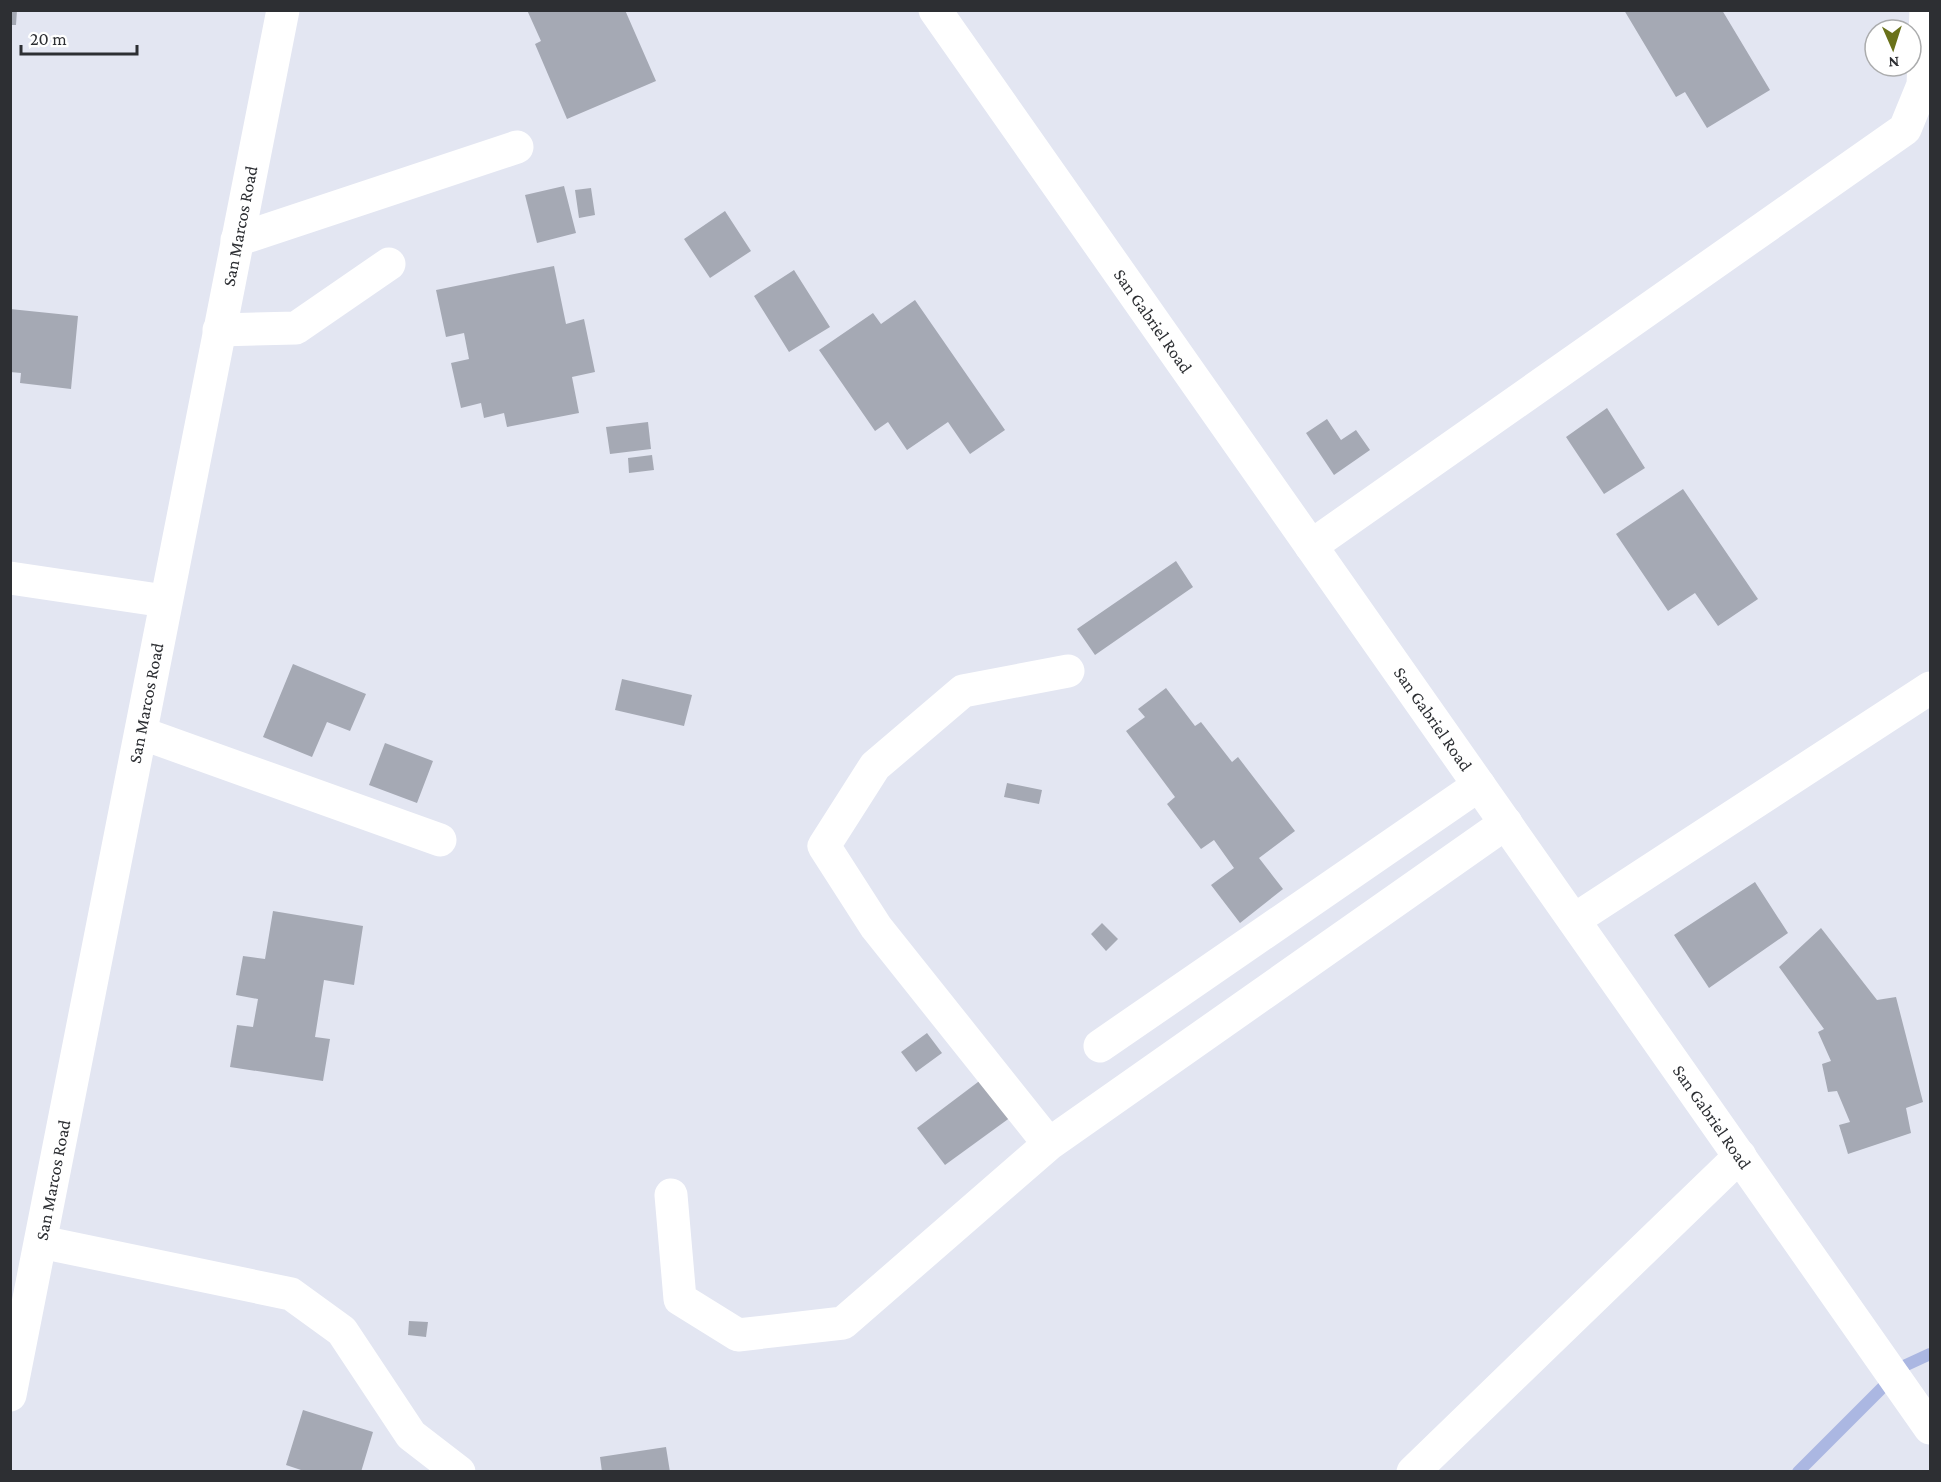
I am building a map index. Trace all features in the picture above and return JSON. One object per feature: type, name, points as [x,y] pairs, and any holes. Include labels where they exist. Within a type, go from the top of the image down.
[{"type":"street","name":"San Marcos Road","points":[[10,1395],[283,10]]},
{"type":"street","name":"San Gabriel Road","points":[[935,10],[1930,1428]]},
{"type":"street","points":[[1311,546],[1905,129],[1923,85],[1926,10]]},
{"type":"street","points":[[237,240],[517,147]]},
{"type":"street","points":[[219,330],[296,328],[388,264]]},
{"type":"street","points":[[10,578],[165,601]]},
{"type":"street","points":[[1049,1144],[876,927],[824,846],[875,766],[963,691],[1068,671]]},
{"type":"street","points":[[1574,920],[1930,688]]},
{"type":"street","points":[[141,733],[440,840]]},
{"type":"street","points":[[1100,1046],[1479,785]]},
{"type":"street","points":[[672,1195],[680,1299],[738,1335],[843,1323],[1049,1144],[1506,823]]},
{"type":"street","points":[[1413,1472],[1740,1156]]},
{"type":"street","points":[[40,1242],[291,1294],[342,1331],[411,1436],[459,1472]]},
{"type":"building","points":[[10,10],[17,10],[16,25],[10,25]]},
{"type":"building","points":[[527,10],[625,10],[656,81],[567,119],[535,44],[541,41]]},
{"type":"building","points":[[1624,10],[1722,10],[1770,90],[1707,128],[1685,92],[1676,97]]},
{"type":"building","points":[[564,186],[576,233],[537,243],[525,195]]},
{"type":"building","points":[[591,188],[595,215],[579,218],[575,190]]},
{"type":"building","points":[[725,211],[751,251],[710,278],[684,239]]},
{"type":"building","points":[[554,266],[566,324],[584,319],[595,372],[572,377],[579,413],[507,427],[504,413],[484,418],[481,403],[461,408],[451,363],[469,359],[464,333],[446,337],[436,290]]},
{"type":"building","points":[[794,270],[830,327],[789,352],[754,296]]},
{"type":"building","points":[[915,300],[1005,430],[970,454],[948,422],[907,450],[888,422],[875,431],[819,350],[873,313],[881,324]]},
{"type":"building","points":[[10,309],[78,316],[71,389],[20,383],[21,373],[10,372]]},
{"type":"building","points":[[1607,408],[1645,468],[1604,494],[1566,437]]},
{"type":"building","points":[[1327,419],[1341,440],[1356,430],[1370,450],[1334,475],[1306,433]]},
{"type":"building","points":[[648,422],[651,449],[610,454],[606,427]]},
{"type":"building","points":[[652,455],[654,470],[629,473],[628,458]]},
{"type":"building","points":[[1683,489],[1758,599],[1718,626],[1695,593],[1668,611],[1616,534]]},
{"type":"building","points":[[1176,561],[1193,587],[1095,655],[1077,629]]},
{"type":"building","points":[[293,664],[366,694],[350,731],[327,722],[312,757],[263,737]]},
{"type":"building","points":[[622,679],[692,695],[684,726],[615,710]]},
{"type":"building","points":[[1166,688],[1195,726],[1201,722],[1232,762],[1238,757],[1295,831],[1259,858],[1283,889],[1240,923],[1211,885],[1234,868],[1214,840],[1201,849],[1167,804],[1175,797],[1126,731],[1145,717],[1138,709]]},
{"type":"building","points":[[385,743],[433,761],[417,803],[369,785]]},
{"type":"building","points":[[1007,783],[1042,790],[1039,804],[1004,797]]},
{"type":"building","points":[[1755,882],[1788,933],[1709,988],[1674,935]]},
{"type":"building","points":[[273,911],[363,926],[354,985],[324,980],[315,1037],[330,1039],[323,1081],[230,1067],[237,1025],[253,1027],[258,999],[236,995],[243,956],[265,959]]},
{"type":"building","points":[[1102,923],[1118,939],[1106,951],[1091,934]]},
{"type":"building","points":[[1821,928],[1877,1000],[1896,997],[1923,1102],[1906,1108],[1911,1133],[1848,1154],[1839,1125],[1850,1122],[1837,1091],[1828,1092],[1822,1064],[1831,1061],[1818,1032],[1824,1029],[1779,967]]},
{"type":"building","points":[[927,1033],[942,1053],[916,1072],[901,1052]]},
{"type":"building","points":[[982,1079],[1011,1117],[945,1165],[917,1128]]},
{"type":"building","points":[[409,1321],[428,1322],[426,1337],[408,1335]]},
{"type":"building","points":[[303,1410],[373,1432],[361,1472],[307,1472],[286,1465]]},
{"type":"building","points":[[666,1447],[670,1472],[602,1472],[600,1457]]},
{"type":"waterway","points":[[1798,1472],[1904,1366],[1930,1354]]}]
